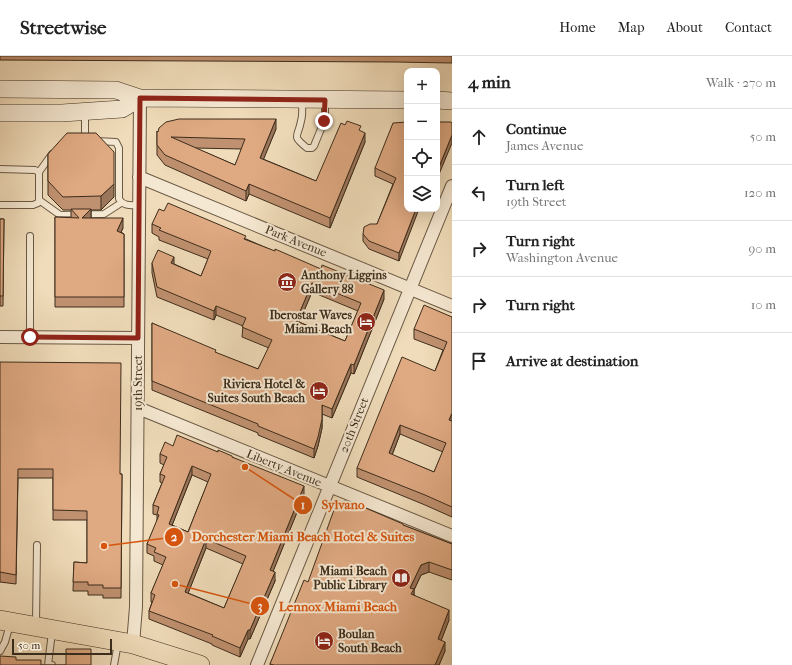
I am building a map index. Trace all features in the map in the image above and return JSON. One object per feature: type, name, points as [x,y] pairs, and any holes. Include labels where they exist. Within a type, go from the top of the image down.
[{"type":"main road","points":[[0,90],[116,90],[140,98],[404,100]]},
{"type":"main road","points":[[0,113],[62,113],[122,109],[140,98]]},
{"type":"main road","points":[[440,100],[452,101]]},
{"type":"main road","points":[[5,621],[126,643],[200,665]]},
{"type":"street","name":"19th Street","points":[[126,643],[136,607],[140,98]]},
{"type":"street","name":"Park Avenue","points":[[139,177],[452,306]]},
{"type":"street","name":"20th Street","points":[[257,665],[452,186]]},
{"type":"street","points":[[0,337],[138,338]]},
{"type":"street","name":"Liberty Avenue","points":[[138,408],[452,536]]},
{"type":"lane","points":[[302,99],[301,121],[296,136],[299,142],[307,148],[312,148],[314,146],[324,121],[325,100]]},
{"type":"lane","points":[[85,112],[85,141]]},
{"type":"lane","points":[[78,141],[116,142],[119,148],[119,199],[121,203]]},
{"type":"lane","points":[[0,205],[33,205],[38,203],[39,172],[55,150]]},
{"type":"lane","points":[[0,169],[35,170],[39,172]]},
{"type":"lane","points":[[39,200],[60,215],[104,214],[121,203]]},
{"type":"lane","points":[[121,203],[126,205],[139,205]]},
{"type":"lane","points":[[30,236],[30,337]]},
{"type":"lane","points":[[37,545],[48,665],[52,665]]},
{"type":"lane","points":[[0,651],[5,642],[5,621]]},
{"type":"lane","points":[[114,665],[126,643]]},
{"type":"building","points":[[179,119],[276,119],[260,158],[316,181],[341,123],[345,125],[347,121],[361,126],[359,130],[365,133],[330,218],[249,184],[246,191],[165,155],[157,145],[157,131],[158,132],[159,128],[166,122]],"holes":[[[171,137],[245,139],[235,165]]]},
{"type":"building","points":[[404,122],[404,212],[415,212],[399,253],[369,241],[363,234],[364,227],[370,224],[377,224],[396,178],[375,168],[393,123]]},
{"type":"building","points":[[440,122],[452,123],[452,135],[440,165]]},
{"type":"building","points":[[67,133],[96,133],[114,152],[114,184],[101,196],[63,197],[48,181],[48,154]]},
{"type":"building","points":[[168,203],[246,236],[244,239],[275,251],[275,249],[321,269],[322,265],[384,290],[354,365],[351,364],[332,409],[322,405],[322,419],[314,449],[258,426],[258,424],[152,381],[152,323],[216,350],[215,352],[258,369],[272,340],[242,327],[246,318],[216,306],[214,311],[157,287],[152,263],[158,250],[174,257],[171,263],[201,276],[211,251],[159,230],[161,228],[152,224],[159,209],[164,211]],"holes":[[[312,283],[361,303],[345,341],[296,321]]]},
{"type":"building","points":[[71,209],[91,209],[82,218],[123,218],[117,231],[124,234],[124,297],[55,297],[55,217],[79,218]]},
{"type":"building","points":[[0,219],[4,219],[3,296],[0,296]]},
{"type":"building","points":[[424,305],[452,317],[452,413],[449,420],[452,421],[452,507],[357,468],[402,357],[435,371],[447,342],[414,329]],"holes":[[[400,425],[446,443],[434,472],[389,453]]]},
{"type":"building","points":[[0,362],[121,363],[121,588],[103,588],[103,585],[88,585],[88,582],[73,582],[74,562],[87,563],[87,511],[53,510],[53,469],[18,469],[16,575],[0,572]]},
{"type":"building","points":[[177,435],[218,452],[218,450],[304,486],[270,570],[275,572],[250,630],[248,630],[240,648],[212,636],[213,635],[149,611],[155,595],[151,593],[166,557],[154,552],[156,548],[147,544],[159,515],[157,514],[159,507],[153,505],[165,476],[160,474],[167,457],[160,454],[165,442],[173,446]],"holes":[[[192,466],[211,474],[188,532],[169,524]],[[206,539],[246,556],[224,608],[185,592]]]},
{"type":"building","points":[[345,501],[354,503],[403,525],[452,544],[452,570],[429,562],[421,565],[410,588],[414,589],[411,594],[449,610],[438,639],[445,642],[435,665],[270,664],[304,580],[308,582],[335,507],[338,503]]},
{"type":"building","points":[[66,649],[91,649],[91,665],[66,665]]},
{"type":"building","points":[[0,656],[16,657],[16,660],[41,660],[41,665],[0,665]]},
{"type":"place","name":"Anthony Liggins Gallery 88","points":[[287,282]]},
{"type":"place","name":"Iberostar Waves Miami Beach","points":[[366,322]]},
{"type":"place","name":"Riviera Hotel & Suites South Beach","points":[[319,391]]},
{"type":"place","name":"Sylvano","points":[[245,467]]},
{"type":"place","name":"Dorchester Miami Beach Hotel & Suites","points":[[104,546]]},
{"type":"place","name":"Miami Beach Public Library","points":[[401,578]]},
{"type":"place","name":"Lennox Miami Beach","points":[[175,584]]},
{"type":"place","name":"Boulan South Beach","points":[[324,641]]},
{"type":"route","points":[[30,337],[138,338],[140,98],[325,100],[324,121]]}]
